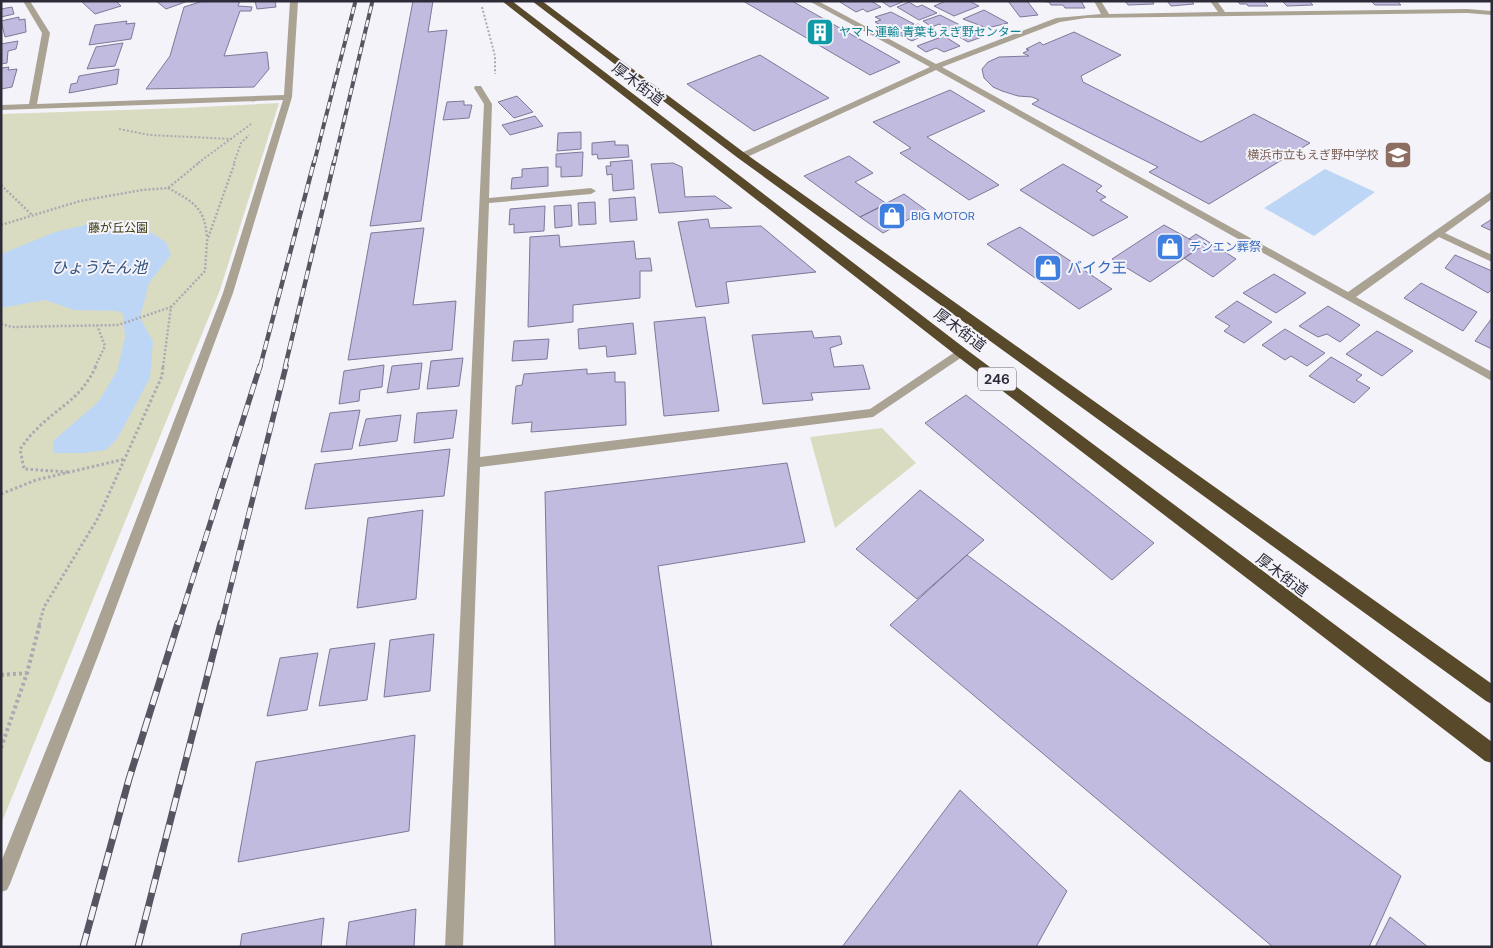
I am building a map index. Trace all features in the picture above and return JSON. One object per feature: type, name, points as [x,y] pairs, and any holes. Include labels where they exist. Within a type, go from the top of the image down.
[{"type":"highway","name":"厚木街道","points":[[506,1],[962,353],[1492,754]]},
{"type":"highway","name":"厚木街道","points":[[536,1],[742,156],[1492,696]]},
{"type":"street","points":[[26,1],[46,33],[32,108]]},
{"type":"street","points":[[1,884],[94,648],[228,293],[288,98],[294,1]]},
{"type":"street","points":[[812,1],[936,67],[1492,377]]},
{"type":"street","points":[[1098,1],[1106,15]]},
{"type":"street","points":[[1213,1],[1222,13]]},
{"type":"street","points":[[1455,1],[1466,11]]},
{"type":"street","points":[[742,156],[936,67],[1059,20],[1106,15],[1222,13],[1466,11],[1492,13]]},
{"type":"street","points":[[454,947],[488,104],[478,88]]},
{"type":"street","points":[[1,108],[288,98]]},
{"type":"street","points":[[485,200],[591,191]]},
{"type":"street","points":[[1349,297],[1492,194]]},
{"type":"street","points":[[1438,233],[1492,259]]},
{"type":"street","points":[[474,463],[873,413],[962,353]]},
{"type":"path","points":[[478,88],[495,80],[496,56],[482,10],[482,1]]},
{"type":"path","points":[[1,225],[80,201],[142,190],[168,188],[210,153],[232,139],[248,125],[266,117],[288,98]]},
{"type":"path","points":[[115,128],[150,135],[232,139]]},
{"type":"path","points":[[207,241],[241,143],[254,130]]},
{"type":"path","points":[[1,185],[32,215]]},
{"type":"path","points":[[1,324],[12,326],[118,325],[171,307],[205,271],[207,241],[206,219],[199,208],[168,188]]},
{"type":"path","points":[[1,748],[28,673],[44,607],[98,518],[162,376],[171,307]]},
{"type":"path","points":[[68,472],[24,469],[20,449],[35,430],[68,404],[89,382],[104,346],[97,325]]},
{"type":"path","points":[[1,494],[36,480],[126,459]]},
{"type":"path","points":[[1,675],[28,673]]},
{"type":"green space","name":"藤が丘公園","points":[[279,103],[220,290],[1,824],[1,114]]},
{"type":"green space","points":[[882,428],[916,463],[835,528],[810,437]]},
{"type":"water","points":[[1325,169],[1375,192],[1314,236],[1264,208]]},
{"type":"water","name":"ひょうたん池","points":[[94,223],[139,225],[166,242],[171,255],[149,283],[140,318],[153,341],[150,378],[117,439],[106,450],[84,453],[53,453],[53,441],[98,402],[117,371],[125,337],[123,314],[117,311],[74,310],[45,300],[1,308],[1,254],[55,232]]},
{"type":"building","points":[[116,1],[121,6],[95,14],[82,2]]},
{"type":"building","points":[[156,1],[188,1],[166,9]]},
{"type":"building","points":[[203,1],[240,1],[238,6],[252,7],[251,11],[240,11],[224,56],[267,52],[269,69],[254,87],[146,89],[170,56],[184,7]]},
{"type":"building","points":[[255,1],[275,1],[276,7],[257,9]]},
{"type":"building","points":[[413,1],[433,1],[428,32],[447,30],[421,221],[370,226]]},
{"type":"building","name":"ヤマト運輸 青葉もえぎ野センター","points":[[743,1],[792,1],[900,62],[870,75]]},
{"type":"building","points":[[871,1],[881,7],[867,12],[863,9],[856,12],[840,2]]},
{"type":"building","points":[[881,1],[905,1],[890,7]]},
{"type":"building","points":[[946,1],[969,1],[979,6],[954,16],[934,6]]},
{"type":"building","points":[[1008,1],[1027,1],[1038,15],[1020,17]]},
{"type":"building","points":[[1040,1],[1081,1],[1085,8],[1065,8],[1063,5],[1051,5],[1049,2]]},
{"type":"building","points":[[1125,1],[1152,1],[1154,4],[1128,5]]},
{"type":"building","points":[[1167,1],[1191,1],[1194,4],[1171,6]]},
{"type":"building","points":[[1237,1],[1263,1],[1268,6],[1248,6]]},
{"type":"building","points":[[1282,1],[1309,1],[1313,5],[1287,6]]},
{"type":"building","points":[[1371,1],[1397,1],[1401,5],[1375,5]]},
{"type":"building","points":[[909,2],[917,7],[922,5],[937,13],[919,20],[897,7]]},
{"type":"building","points":[[12,7],[14,14],[1,17],[1,9]]},
{"type":"building","points":[[984,10],[1008,23],[987,28],[963,19]]},
{"type":"building","points":[[891,12],[914,24],[891,32],[875,22],[881,20],[875,17]]},
{"type":"building","points":[[940,15],[960,25],[949,30],[939,24],[932,27],[923,21]]},
{"type":"building","points":[[19,17],[19,20],[25,19],[26,32],[5,37],[1,21]]},
{"type":"building","points":[[127,21],[126,24],[135,23],[131,39],[89,45],[95,25]]},
{"type":"building","points":[[918,24],[932,31],[912,41],[898,34]]},
{"type":"building","points":[[963,28],[982,37],[968,42],[951,32]]},
{"type":"building","points":[[1074,32],[1121,55],[1081,76],[1083,82],[1201,142],[1254,114],[1310,143],[1209,204],[1149,172],[1158,167],[1032,104],[1039,100],[1002,91],[993,87],[984,78],[982,69],[988,62],[999,57],[1029,56],[1023,53],[1029,50],[1026,49],[1040,42],[1043,45]]},
{"type":"building","points":[[944,36],[960,46],[944,52],[936,48],[926,52],[917,46]]},
{"type":"building","points":[[18,41],[16,49],[8,51],[7,63],[1,64],[1,44]]},
{"type":"building","points":[[123,43],[115,66],[87,69],[96,47]]},
{"type":"building","points":[[760,55],[829,98],[754,131],[687,84]]},
{"type":"building","points":[[9,67],[8,70],[17,69],[12,87],[1,89],[1,68]]},
{"type":"building","points":[[119,69],[117,84],[69,93],[71,84],[77,83],[79,76]]},
{"type":"building","points":[[950,90],[985,111],[927,137],[999,185],[969,200],[900,153],[911,148],[873,122]]},
{"type":"building","points":[[517,96],[533,112],[514,118],[498,102]]},
{"type":"building","points":[[464,101],[464,105],[472,105],[469,118],[443,120],[447,102]]},
{"type":"building","points":[[535,116],[543,126],[510,135],[502,125]]},
{"type":"building","points":[[581,132],[581,149],[557,151],[558,133]]},
{"type":"building","points":[[615,141],[615,145],[628,145],[629,157],[598,159],[597,154],[592,155],[592,143]]},
{"type":"building","points":[[583,152],[582,176],[561,177],[561,167],[556,167],[556,154]]},
{"type":"building","points":[[849,156],[873,173],[855,182],[887,204],[860,217],[804,176]]},
{"type":"building","points":[[632,160],[634,189],[613,191],[612,174],[607,175],[606,166],[611,166],[610,162]]},
{"type":"building","points":[[673,163],[682,167],[685,197],[715,196],[732,208],[659,213],[651,164]]},
{"type":"building","points":[[1063,164],[1102,186],[1096,191],[1106,197],[1100,200],[1128,217],[1093,236],[1020,190]]},
{"type":"building","points":[[548,167],[548,186],[511,189],[512,178],[522,177],[522,169]]},
{"type":"building","points":[[904,194],[926,210],[883,233],[860,217]]},
{"type":"building","points":[[635,197],[637,220],[610,222],[609,199]]},
{"type":"building","points":[[595,202],[596,224],[579,225],[578,203]]},
{"type":"building","points":[[571,205],[572,226],[555,228],[554,206]]},
{"type":"building","points":[[545,206],[544,231],[514,233],[514,224],[509,225],[510,209]]},
{"type":"building","points":[[708,219],[710,228],[761,226],[816,272],[726,282],[729,303],[696,307],[678,222]]},
{"type":"building","points":[[1492,219],[1492,231],[1481,226]]},
{"type":"building","points":[[1164,225],[1202,246],[1150,282],[1112,259]]},
{"type":"building","points":[[1020,227],[1112,289],[1079,309],[987,244]]},
{"type":"building","points":[[424,228],[413,305],[456,301],[452,350],[348,360],[371,233]]},
{"type":"building","points":[[1196,234],[1236,259],[1213,277],[1184,258],[1202,246],[1189,239]]},
{"type":"building","points":[[559,235],[560,247],[634,241],[636,259],[650,258],[652,271],[640,271],[640,298],[573,305],[573,322],[528,327],[530,237]]},
{"type":"building","points":[[1455,255],[1492,271],[1492,289],[1488,293],[1445,268]]},
{"type":"building","points":[[1274,274],[1306,293],[1276,313],[1243,293]]},
{"type":"building","points":[[1421,283],[1477,312],[1463,331],[1404,298]]},
{"type":"building","points":[[1237,301],[1272,322],[1244,343],[1224,331],[1230,326],[1215,317]]},
{"type":"building","points":[[1328,306],[1360,325],[1340,342],[1327,334],[1318,337],[1299,326]]},
{"type":"building","points":[[705,317],[719,411],[664,416],[654,322]]},
{"type":"building","points":[[1492,318],[1492,349],[1475,341]]},
{"type":"building","points":[[633,323],[636,354],[607,357],[606,346],[579,349],[578,329]]},
{"type":"building","points":[[1285,329],[1325,353],[1307,366],[1291,356],[1285,360],[1262,345]]},
{"type":"building","points":[[812,331],[814,338],[840,336],[842,344],[830,348],[834,367],[863,365],[870,389],[811,393],[813,400],[763,404],[752,335]]},
{"type":"building","points":[[1377,331],[1413,351],[1382,376],[1346,354]]},
{"type":"building","points":[[549,339],[547,359],[512,361],[514,341]]},
{"type":"building","points":[[1331,357],[1362,375],[1356,380],[1370,388],[1354,403],[1309,376]]},
{"type":"building","points":[[463,358],[459,386],[427,389],[431,361]]},
{"type":"building","points":[[422,363],[419,389],[387,393],[392,366]]},
{"type":"building","points":[[384,365],[382,387],[360,390],[359,401],[339,404],[344,371]]},
{"type":"building","points":[[587,369],[587,374],[615,372],[615,382],[625,382],[626,425],[531,432],[532,422],[512,424],[516,386],[522,385],[524,374]]},
{"type":"building","points":[[966,395],[1154,543],[1112,580],[925,423]]},
{"type":"building","points":[[360,410],[352,449],[321,452],[330,413]]},
{"type":"building","points":[[457,410],[453,438],[414,443],[417,413]]},
{"type":"building","points":[[401,415],[397,441],[359,446],[366,419]]},
{"type":"building","points":[[450,449],[444,496],[305,509],[315,464]]},
{"type":"building","points":[[787,463],[805,542],[658,566],[712,947],[555,947],[545,492]]},
{"type":"building","points":[[920,490],[984,540],[917,599],[856,549]]},
{"type":"building","points":[[423,510],[416,599],[357,608],[368,518]]},
{"type":"building","points":[[967,555],[1401,876],[1369,947],[1273,947],[890,625]]},
{"type":"building","points":[[434,634],[430,691],[384,697],[390,640]]},
{"type":"building","points":[[375,643],[367,700],[319,706],[330,649]]},
{"type":"building","points":[[318,653],[307,710],[267,716],[280,658]]},
{"type":"building","points":[[415,735],[409,831],[238,862],[256,762]]},
{"type":"building","points":[[960,790],[1067,891],[1036,947],[842,947]]},
{"type":"building","points":[[416,909],[414,947],[346,947],[349,922]]},
{"type":"building","points":[[1390,917],[1428,947],[1375,947]]},
{"type":"building","points":[[324,918],[321,947],[240,947],[242,934]]},
{"type":"railway","points":[[314,163],[355,3]]},
{"type":"railway","points":[[334,163],[372,3]]},
{"type":"railway","points":[[260,367],[314,162]]},
{"type":"railway","points":[[285,367],[334,162]]},
{"type":"railway","points":[[178,625],[260,366]]},
{"type":"railway","points":[[221,625],[286,366]]},
{"type":"railway","points":[[83,947],[129,779],[178,623]]},
{"type":"railway","points":[[138,947],[221,623]]},
{"type":"place","name":"ヤマト運輸 青葉もえぎ野センター","points":[[820,32]]},
{"type":"place","name":"横浜市立もえぎ野中学校","points":[[1398,155]]},
{"type":"place","name":"BIG MOTOR","points":[[892,216]]},
{"type":"place","name":"デンエン葬祭","points":[[1170,247]]},
{"type":"place","name":"バイク王","points":[[1048,268]]}]
